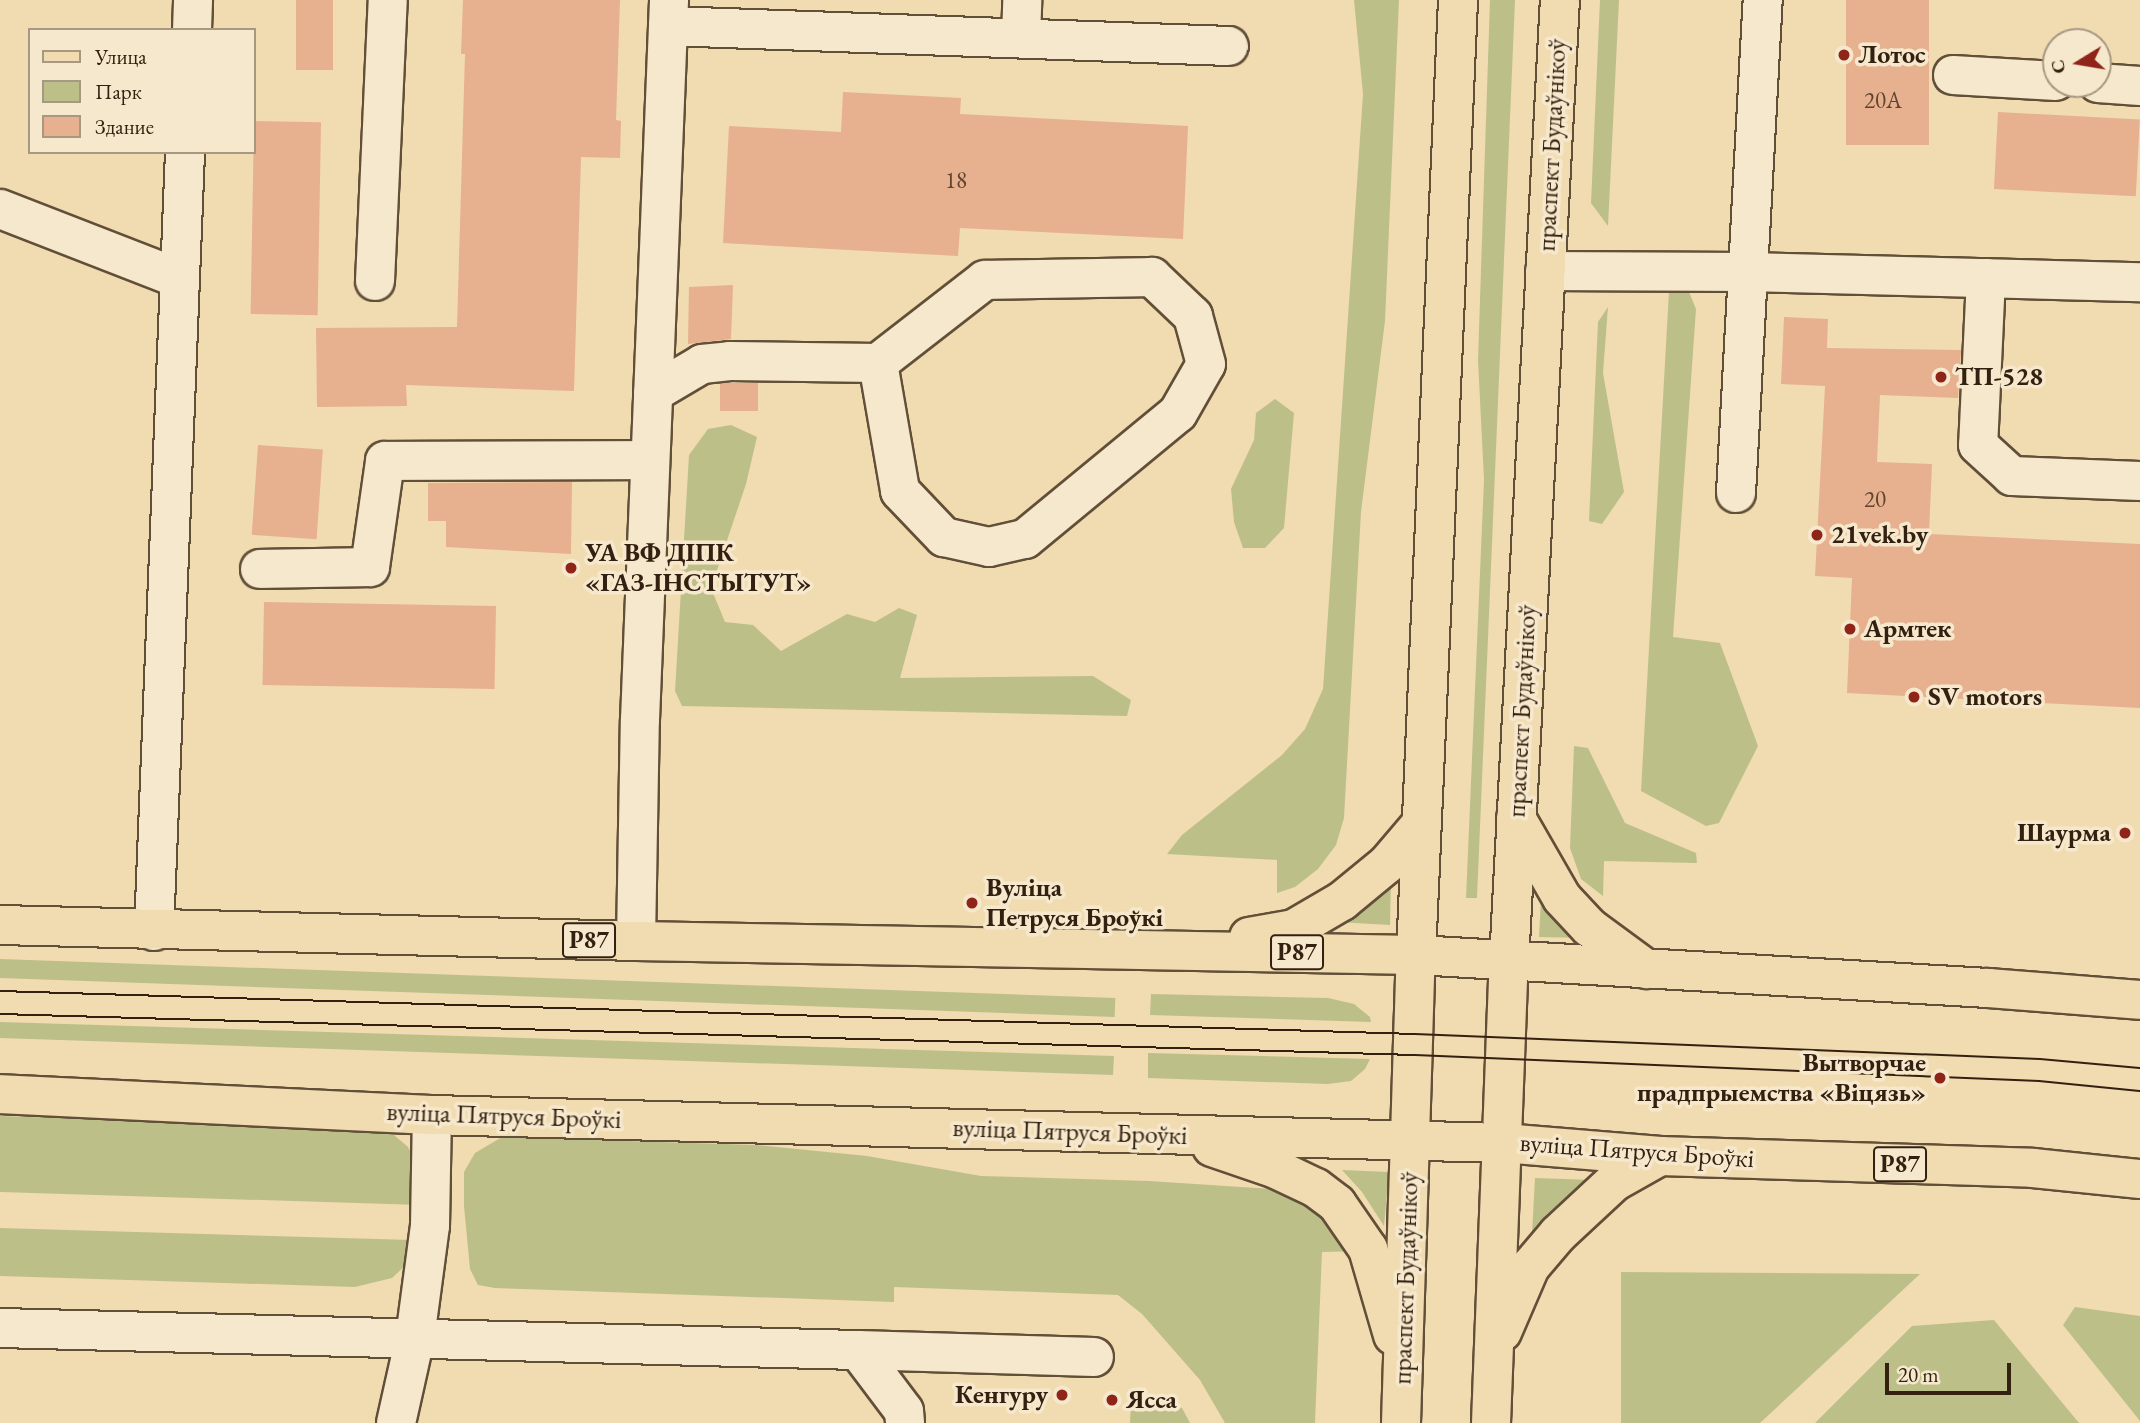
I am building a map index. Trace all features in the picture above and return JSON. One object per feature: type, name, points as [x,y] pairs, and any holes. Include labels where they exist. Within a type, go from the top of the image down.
[{"type":"main road","name":"праспект Будаўнікоў","points":[[1401,1423],[1416,955],[1458,0]]},
{"type":"main road","name":"праспект Будаўнікоў","points":[[1490,1423],[1516,818],[1560,0]]},
{"type":"main road","points":[[1516,818],[1562,898],[1589,927],[1646,969]]},
{"type":"main road","points":[[1178,949],[1294,929],[1351,893],[1387,864],[1422,823]]},
{"type":"main road","name":"Р87","points":[[9,927],[1416,955],[1988,988],[2140,1000]]},
{"type":"main road","name":"вуліца Пятруся Броўкі","points":[[5,1093],[432,1115],[1503,1143],[1660,1156],[2033,1168],[2140,1179]]},
{"type":"main road","points":[[1180,1136],[1276,1169],[1316,1188],[1337,1203],[1368,1249],[1402,1367]]},
{"type":"main road","points":[[1492,1353],[1530,1267],[1558,1234],[1614,1182],[1660,1156]]},
{"type":"lane","points":[[192,28],[194,0]]},
{"type":"lane","points":[[376,281],[388,0]]},
{"type":"lane","points":[[1021,38],[1022,0]]},
{"type":"lane","points":[[1736,493],[1763,0]]},
{"type":"lane","points":[[636,941],[635,856],[668,13],[870,17],[1021,38],[1229,46]]},
{"type":"lane","points":[[1953,75],[2042,80]]},
{"type":"lane","points":[[2112,84],[2140,86]]},
{"type":"lane","points":[[154,931],[185,154]]},
{"type":"lane","points":[[0,209],[178,278]]},
{"type":"lane","points":[[1545,271],[1748,272],[2140,282]]},
{"type":"lane","points":[[653,393],[702,364],[730,361],[877,363],[985,281],[1152,278],[1193,316],[1206,364],[1178,413],[1025,539],[989,547],[944,537],[900,491],[877,363]]},
{"type":"lane","points":[[1986,278],[1978,445],[2012,475],[2140,481]]},
{"type":"lane","points":[[260,569],[370,567],[385,461],[650,460]]},
{"type":"lane","points":[[396,1423],[415,1338],[430,1226],[432,1115]]},
{"type":"lane","points":[[0,1328],[1094,1357]]},
{"type":"lane","points":[[858,1350],[904,1411],[905,1423]]},
{"type":"green space","points":[[1354,0],[1399,0],[1385,321],[1361,512],[1344,818],[1336,845],[1318,869],[1295,887],[1277,893],[1277,860],[1167,854],[1182,835],[1282,755],[1305,729],[1323,689],[1363,94]]},
{"type":"green space","points":[[1490,0],[1515,0],[1477,898],[1466,898],[1484,480],[1478,360]]},
{"type":"green space","points":[[1600,0],[1619,0],[1608,226],[1591,203]]},
{"type":"green space","points":[[1669,291],[1689,292],[1696,309],[1673,637],[1720,643],[1758,746],[1719,823],[1706,826],[1641,791]]},
{"type":"green space","points":[[1608,307],[1603,373],[1624,492],[1602,524],[1589,521],[1598,322]]},
{"type":"green space","points":[[1275,399],[1294,413],[1284,528],[1265,548],[1243,548],[1234,522],[1231,489],[1254,440],[1256,413]]},
{"type":"green space","points":[[731,425],[757,437],[746,484],[711,588],[725,622],[753,625],[781,651],[847,614],[875,622],[899,608],[917,615],[900,678],[1093,676],[1131,700],[1127,716],[682,706],[675,691],[689,455],[708,429]]},
{"type":"green space","points":[[1574,746],[1588,748],[1625,823],[1696,853],[1697,863],[1604,861],[1603,896],[1581,879],[1570,848]]},
{"type":"green space","points":[[1391,878],[1390,925],[1337,922]]},
{"type":"green space","points":[[1542,882],[1586,938],[1539,937]]},
{"type":"green space","points":[[0,959],[1115,998],[1115,1017],[0,978]]},
{"type":"green space","points":[[1151,994],[1328,998],[1354,1004],[1370,1017],[1371,1022],[1150,1015]]},
{"type":"green space","points":[[0,1022],[1114,1056],[1113,1075],[0,1038]]},
{"type":"green space","points":[[1148,1053],[1370,1059],[1365,1069],[1351,1081],[1328,1084],[1148,1078]]},
{"type":"green space","points":[[0,1116],[387,1129],[408,1147],[421,1172],[420,1205],[0,1192]]},
{"type":"green space","points":[[502,1137],[756,1145],[867,1156],[981,1176],[1149,1181],[1305,1191],[1362,1251],[1322,1252],[1315,1423],[1225,1423],[1200,1380],[1142,1314],[1118,1295],[894,1287],[894,1302],[495,1288],[478,1285],[470,1269],[464,1172],[475,1153]]},
{"type":"green space","points":[[1342,1170],[1389,1172],[1384,1226],[1362,1192]]},
{"type":"green space","points":[[1535,1178],[1594,1180],[1566,1197],[1547,1214],[1532,1234]]},
{"type":"green space","points":[[0,1228],[412,1240],[409,1262],[392,1278],[355,1287],[0,1276]]},
{"type":"green space","points":[[1621,1272],[1920,1274],[1760,1423],[1621,1423]]},
{"type":"green space","points":[[2075,1307],[2140,1316],[2140,1421],[2063,1325]]},
{"type":"green space","points":[[1994,1320],[2079,1423],[1815,1423],[1912,1326]]},
{"type":"green space","points":[[1131,1400],[1182,1408],[1190,1423],[1130,1423]]},
{"type":"building","points":[[296,0],[333,0],[333,70],[296,70]]},
{"type":"building","points":[[463,0],[620,0],[616,120],[621,121],[620,158],[581,157],[574,391],[406,385],[407,406],[317,407],[316,328],[457,327],[465,54],[461,54]]},
{"type":"building","points":[[1846,0],[1929,0],[1929,145],[1846,145]]},
{"type":"building","points":[[843,92],[961,98],[960,114],[1188,126],[1183,239],[960,228],[958,256],[723,243],[729,126],[841,132]]},
{"type":"building","points":[[1998,112],[2140,119],[2136,196],[1994,189]]},
{"type":"building","points":[[256,121],[321,122],[318,315],[251,314]]},
{"type":"building","points":[[733,285],[731,339],[688,344],[689,287]]},
{"type":"building","points":[[1784,317],[1828,319],[1827,348],[1961,350],[1958,398],[1880,395],[1877,462],[1932,464],[1929,534],[2140,544],[2140,708],[1847,693],[1852,578],[1815,576],[1825,386],[1781,384]]},
{"type":"building","points":[[720,383],[758,383],[758,411],[720,411]]},
{"type":"building","points":[[258,445],[323,450],[317,539],[252,535]]},
{"type":"building","points":[[572,482],[571,554],[446,547],[446,521],[428,521],[428,483]]},
{"type":"building","points":[[264,602],[496,606],[495,689],[263,685]]},
{"type":"tram line","points":[[0,991],[1415,1034],[2040,1059],[2140,1068]]},
{"type":"tram line","points":[[0,1014],[1415,1055],[2039,1081],[2140,1091]]},
{"type":"place","name":"Лотос","points":[[1844,55]]},
{"type":"place","name":"ТП-528","points":[[1941,377]]},
{"type":"place","name":"21vek.by","points":[[1817,535]]},
{"type":"place","name":"УА ВФ ДІПК «ГАЗ-ІНСТЫТУТ»","points":[[571,568]]},
{"type":"place","name":"Армтек","points":[[1850,629]]},
{"type":"place","name":"SV motors","points":[[1914,697]]},
{"type":"place","name":"Шаурма","points":[[2125,833]]},
{"type":"place","name":"Вуліца Петруся Броўкі","points":[[972,903]]},
{"type":"place","name":"Вытворчае прадпрыемства «Віцязь»","points":[[1940,1078]]},
{"type":"place","name":"Кенгуру","points":[[1062,1395]]},
{"type":"place","name":"Ясса","points":[[1112,1400]]}]
